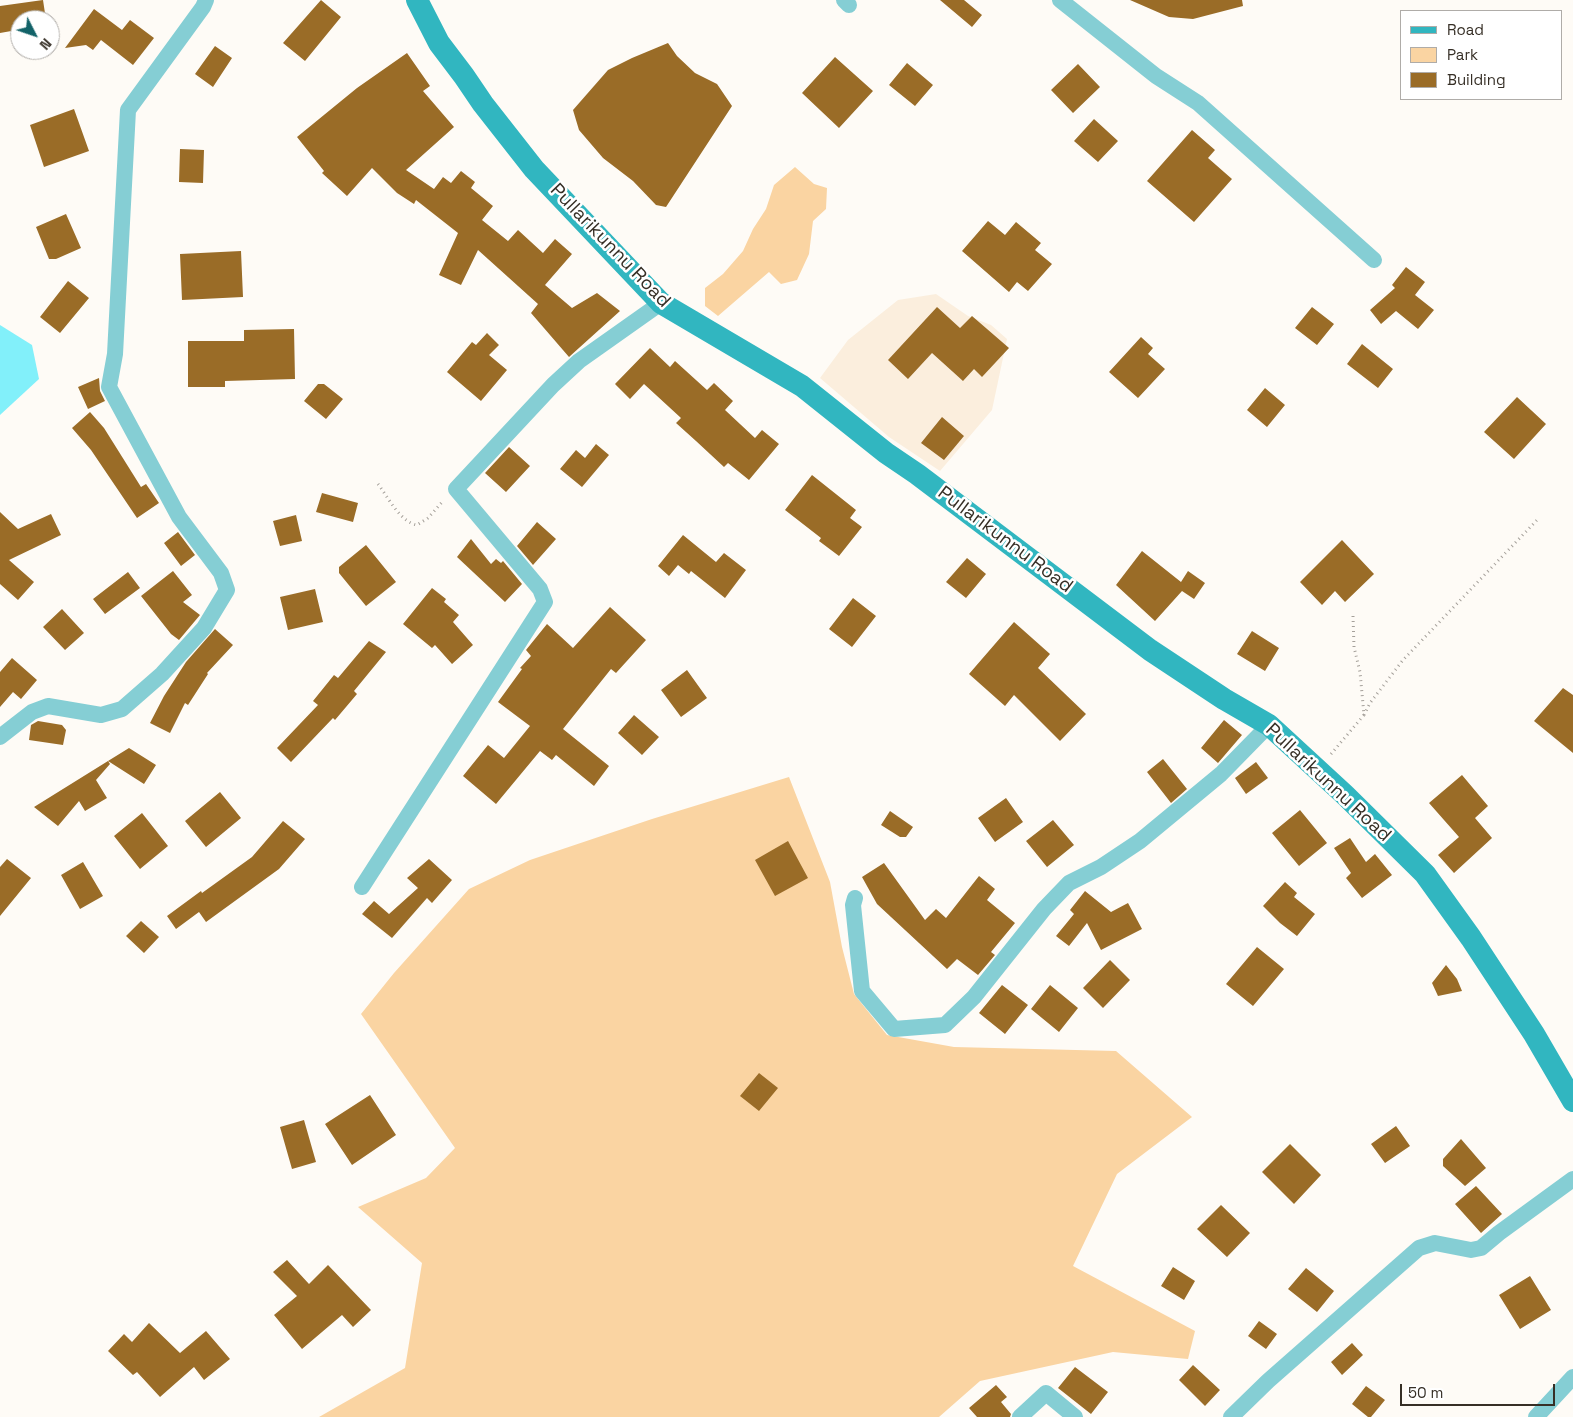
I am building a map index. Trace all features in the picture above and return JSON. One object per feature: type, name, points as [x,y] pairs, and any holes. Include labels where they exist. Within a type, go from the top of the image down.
[{"type":"main road","name":"Pullarikunnu Road","points":[[418,0],[439,43],[483,104],[534,168],[661,303],[802,386],[886,453],[925,480],[1150,650],[1224,699],[1269,725],[1317,769],[1425,874],[1471,938],[1534,1034],[1573,1101]]},
{"type":"street","points":[[0,737],[32,712],[48,706],[101,715],[122,709],[162,674],[204,628],[227,590],[220,573],[179,517],[109,387],[115,354],[128,110],[206,0]]},
{"type":"street","points":[[1060,0],[1156,76],[1198,103],[1374,260]]},
{"type":"street","points":[[362,887],[546,602],[540,589],[456,489],[553,384],[579,361],[661,303]]},
{"type":"street","points":[[855,898],[853,905],[862,991],[894,1029],[945,1025],[974,998],[1044,909],[1069,883],[1101,867],[1140,841],[1221,774],[1269,725]]},
{"type":"street","points":[[1231,1417],[1268,1381],[1419,1248],[1435,1243],[1471,1250],[1482,1248],[1499,1233],[1573,1179]]},
{"type":"street","points":[[1536,1417],[1573,1377]]},
{"type":"street","points":[[1020,1417],[1046,1394],[1075,1417]]},
{"type":"path","points":[[378,484],[404,519],[418,525],[428,518],[456,489]]},
{"type":"path","points":[[1317,769],[1364,715],[1370,703],[1403,660],[1539,518]]},
{"type":"path","points":[[1353,616],[1354,647],[1360,672],[1364,715]]},
{"type":"shaded area","points":[[936,294],[968,316],[991,325],[1007,339],[992,410],[940,471],[889,437],[820,378],[848,340],[898,300]]},
{"type":"green space","points":[[795,167],[814,184],[827,188],[826,209],[813,221],[809,254],[797,280],[781,284],[769,272],[718,316],[705,306],[705,288],[723,274],[743,251],[753,229],[766,209],[774,185]]},
{"type":"green space","points":[[789,777],[830,882],[842,947],[854,994],[887,1035],[954,1047],[1116,1051],[1192,1117],[1117,1174],[1073,1266],[1195,1331],[1188,1359],[1113,1352],[980,1381],[939,1417],[319,1417],[405,1368],[422,1263],[358,1207],[426,1178],[455,1148],[361,1014],[394,973],[469,889],[530,860],[652,819]]},
{"type":"water","points":[[0,325],[32,345],[39,379],[0,415]]},
{"type":"building","points":[[43,0],[44,10],[10,10],[10,31],[0,33],[0,6]]},
{"type":"building","points":[[321,0],[341,17],[305,61],[283,43]]},
{"type":"building","points":[[940,0],[964,0],[982,15],[972,27]]},
{"type":"building","points":[[1130,0],[1242,0],[1243,6],[1193,19],[1169,17]]},
{"type":"building","points":[[94,9],[122,30],[130,20],[154,38],[133,65],[101,40],[93,50],[86,45],[65,48]]},
{"type":"building","points":[[668,43],[677,56],[695,73],[717,84],[732,106],[666,207],[656,205],[633,181],[603,158],[579,130],[573,110],[608,70]]},
{"type":"building","points":[[215,46],[232,58],[213,87],[195,74]]},
{"type":"building","points":[[407,53],[430,86],[423,91],[454,127],[406,170],[434,189],[443,177],[451,183],[461,171],[475,182],[471,188],[493,206],[482,220],[508,241],[518,230],[543,253],[555,239],[572,254],[545,285],[572,308],[597,293],[620,311],[569,357],[531,313],[538,304],[478,250],[461,285],[439,275],[458,233],[416,200],[414,204],[397,193],[372,168],[347,196],[322,173],[324,171],[297,137],[357,88]]},
{"type":"building","points":[[835,57],[873,91],[839,128],[802,93]]},
{"type":"building","points":[[907,63],[933,85],[915,106],[889,85]]},
{"type":"building","points":[[1078,64],[1100,87],[1073,113],[1051,90]]},
{"type":"building","points":[[74,109],[89,151],[44,167],[30,125]]},
{"type":"building","points":[[1094,119],[1118,141],[1098,162],[1074,141]]},
{"type":"building","points":[[1192,130],[1215,150],[1208,158],[1232,179],[1194,222],[1147,181]]},
{"type":"building","points":[[180,149],[204,150],[203,183],[179,182]]},
{"type":"building","points":[[66,214],[81,248],[56,259],[49,259],[36,227]]},
{"type":"building","points":[[988,221],[1005,235],[1016,222],[1041,243],[1035,250],[1052,264],[1028,291],[1017,282],[1009,292],[962,251]]},
{"type":"building","points":[[241,251],[243,297],[182,300],[180,254]]},
{"type":"building","points":[[1406,267],[1425,282],[1415,295],[1434,310],[1418,329],[1396,311],[1381,324],[1370,310],[1395,288],[1392,285]]},
{"type":"building","points":[[68,281],[89,298],[60,333],[40,317]]},
{"type":"building","points":[[937,307],[960,328],[972,316],[1009,348],[982,377],[974,369],[963,381],[932,353],[908,379],[888,360]]},
{"type":"building","points":[[1312,307],[1334,324],[1317,345],[1295,328]]},
{"type":"building","points":[[294,329],[295,379],[225,381],[225,387],[188,387],[188,341],[244,341],[244,330]]},
{"type":"building","points":[[487,333],[499,345],[489,355],[507,370],[481,401],[447,372],[472,342],[476,345]]},
{"type":"building","points":[[1141,337],[1153,348],[1148,354],[1165,369],[1138,398],[1109,372]]},
{"type":"building","points":[[1362,344],[1393,369],[1378,388],[1347,364]]},
{"type":"building","points":[[650,348],[670,367],[675,361],[707,390],[714,383],[733,401],[725,410],[755,438],[762,430],[779,444],[749,480],[728,463],[724,467],[676,423],[681,418],[644,384],[630,399],[615,384]]},
{"type":"building","points":[[99,378],[100,391],[105,401],[88,409],[78,387]]},
{"type":"building","points":[[318,384],[324,384],[343,399],[326,419],[304,401]]},
{"type":"building","points":[[1265,388],[1285,405],[1267,427],[1247,410]]},
{"type":"building","points":[[1517,397],[1546,424],[1514,459],[1484,432]]},
{"type":"building","points":[[90,412],[104,428],[141,487],[146,484],[159,503],[137,518],[91,450],[72,428]]},
{"type":"building","points":[[942,417],[964,436],[944,460],[921,443]]},
{"type":"building","points":[[596,444],[609,455],[582,487],[560,469],[576,450],[585,458]]},
{"type":"building","points":[[509,447],[530,466],[506,492],[485,473]]},
{"type":"building","points":[[812,475],[856,510],[850,518],[862,527],[839,556],[819,541],[821,538],[785,510]]},
{"type":"building","points":[[322,493],[358,503],[353,522],[316,512]]},
{"type":"building","points":[[0,512],[18,529],[51,514],[61,535],[9,560],[34,582],[18,600],[0,584]]},
{"type":"building","points":[[296,515],[302,541],[280,546],[273,521]]},
{"type":"building","points":[[537,522],[556,539],[533,565],[517,546]]},
{"type":"building","points":[[178,532],[195,555],[181,566],[164,543]]},
{"type":"building","points":[[683,535],[716,562],[724,553],[746,570],[725,598],[691,571],[689,574],[678,565],[669,576],[658,566]]},
{"type":"building","points":[[471,539],[491,564],[496,559],[501,563],[503,561],[522,584],[505,602],[457,557]]},
{"type":"building","points":[[1342,540],[1374,574],[1345,602],[1335,591],[1322,605],[1300,582]]},
{"type":"building","points":[[366,545],[396,582],[366,606],[339,573],[339,567]]},
{"type":"building","points":[[1142,551],[1181,582],[1188,571],[1205,583],[1194,599],[1182,591],[1155,621],[1116,585]]},
{"type":"building","points":[[967,558],[986,574],[966,598],[946,582]]},
{"type":"building","points":[[173,571],[192,595],[183,602],[200,615],[179,640],[171,634],[141,596]]},
{"type":"building","points":[[128,572],[140,588],[105,614],[93,599]]},
{"type":"building","points":[[432,588],[446,599],[444,602],[459,615],[453,622],[473,645],[452,664],[435,645],[432,648],[403,624]]},
{"type":"building","points":[[315,589],[323,622],[288,630],[280,597]]},
{"type":"building","points":[[853,598],[876,616],[852,647],[829,629]]},
{"type":"building","points":[[610,607],[646,640],[616,673],[611,669],[563,729],[609,766],[594,786],[556,755],[552,760],[540,751],[496,804],[463,776],[488,745],[504,758],[530,726],[498,702],[522,669],[520,668],[531,656],[526,650],[547,624],[573,648]]},
{"type":"building","points":[[62,609],[84,633],[65,650],[43,627]]},
{"type":"building","points":[[1014,622],[1050,654],[1038,668],[1086,714],[1060,741],[1014,695],[1005,706],[969,674]]},
{"type":"building","points":[[215,629],[233,645],[207,673],[188,705],[185,703],[170,733],[150,723],[164,696],[186,662]]},
{"type":"building","points":[[1252,631],[1279,648],[1265,671],[1237,654]]},
{"type":"building","points":[[369,641],[386,652],[354,691],[357,694],[335,720],[333,718],[291,762],[277,748],[318,705],[313,701],[334,675],[338,678]]},
{"type":"building","points":[[12,658],[37,680],[21,699],[13,692],[0,707],[0,672]]},
{"type":"building","points":[[687,670],[707,698],[681,717],[661,690]]},
{"type":"building","points":[[1563,688],[1573,695],[1573,753],[1534,721]]},
{"type":"building","points":[[634,715],[659,737],[642,755],[618,733]]},
{"type":"building","points":[[1224,720],[1242,735],[1218,763],[1201,748]]},
{"type":"building","points":[[38,721],[62,725],[66,730],[63,745],[29,740],[31,725]]},
{"type":"building","points":[[129,748],[156,765],[144,784],[108,761]]},
{"type":"building","points":[[1163,759],[1187,789],[1171,803],[1147,772]]},
{"type":"building","points":[[108,761],[110,764],[96,780],[107,798],[85,811],[79,801],[58,826],[34,807]]},
{"type":"building","points":[[1256,762],[1268,778],[1246,794],[1235,778]]},
{"type":"building","points":[[1462,775],[1488,806],[1475,818],[1492,838],[1454,873],[1438,855],[1459,837],[1429,803]]},
{"type":"building","points":[[220,792],[241,818],[206,847],[185,821]]},
{"type":"building","points":[[1006,798],[1023,822],[995,842],[978,818]]},
{"type":"building","points":[[1300,810],[1327,843],[1299,866],[1272,833]]},
{"type":"building","points":[[890,811],[913,827],[906,837],[900,837],[881,825]]},
{"type":"building","points":[[142,813],[168,846],[140,869],[114,836]]},
{"type":"building","points":[[1053,820],[1074,845],[1047,867],[1026,841]]},
{"type":"building","points":[[283,821],[305,839],[279,869],[206,922],[199,912],[176,929],[167,916],[252,857]]},
{"type":"building","points":[[1350,838],[1366,862],[1375,854],[1392,875],[1362,898],[1346,878],[1351,873],[1334,848]]},
{"type":"building","points":[[788,841],[808,878],[775,896],[755,860]]},
{"type":"building","points":[[7,859],[31,878],[0,916],[0,867]]},
{"type":"building","points":[[429,859],[452,880],[432,903],[427,898],[392,938],[362,914],[374,901],[389,914],[418,888],[407,878]]},
{"type":"building","points":[[83,862],[103,896],[80,909],[61,875]]},
{"type":"building","points":[[884,863],[925,920],[936,909],[946,918],[979,876],[995,889],[987,900],[1015,923],[991,952],[995,955],[978,975],[957,959],[947,969],[877,904],[862,877]]},
{"type":"building","points":[[1285,882],[1297,893],[1294,897],[1315,914],[1297,936],[1263,906]]},
{"type":"building","points":[[1085,891],[1111,912],[1128,903],[1142,929],[1101,950],[1087,923],[1069,946],[1056,936],[1074,914],[1070,910]]},
{"type":"building","points":[[141,921],[159,937],[144,953],[126,936]]},
{"type":"building","points":[[1257,947],[1284,969],[1253,1006],[1226,984]]},
{"type":"building","points":[[1110,960],[1130,980],[1103,1008],[1083,988]]},
{"type":"building","points":[[1446,965],[1457,979],[1462,991],[1438,996],[1432,983]]},
{"type":"building","points":[[1002,985],[1028,1005],[1005,1034],[979,1013]]},
{"type":"building","points":[[1050,985],[1078,1008],[1059,1032],[1031,1009]]},
{"type":"building","points":[[759,1073],[778,1088],[759,1111],[740,1096]]},
{"type":"building","points":[[370,1095],[396,1135],[352,1165],[325,1124]]},
{"type":"building","points":[[304,1120],[316,1162],[292,1169],[280,1127]]},
{"type":"building","points":[[1396,1126],[1410,1146],[1385,1163],[1371,1144]]},
{"type":"building","points":[[1461,1139],[1486,1168],[1465,1186],[1443,1166],[1443,1159]]},
{"type":"building","points":[[1290,1144],[1321,1175],[1294,1204],[1262,1172]]},
{"type":"building","points":[[1476,1186],[1502,1214],[1481,1233],[1455,1204]]},
{"type":"building","points":[[1221,1205],[1250,1233],[1227,1257],[1197,1229]]},
{"type":"building","points":[[287,1260],[309,1284],[328,1265],[371,1310],[353,1327],[342,1315],[302,1349],[274,1315],[297,1296],[273,1272]]},
{"type":"building","points":[[1173,1267],[1195,1281],[1184,1300],[1161,1286]]},
{"type":"building","points":[[1306,1268],[1334,1291],[1317,1312],[1288,1289]]},
{"type":"building","points":[[1530,1276],[1551,1310],[1520,1329],[1499,1295]]},
{"type":"building","points":[[1259,1321],[1277,1334],[1266,1349],[1248,1336]]},
{"type":"building","points":[[149,1323],[180,1353],[206,1331],[230,1359],[204,1380],[194,1367],[160,1397],[137,1372],[133,1375],[108,1351],[124,1334],[132,1342]]},
{"type":"building","points":[[1352,1343],[1363,1355],[1342,1375],[1331,1362]]},
{"type":"building","points":[[1193,1365],[1220,1390],[1205,1406],[1179,1380]]},
{"type":"building","points":[[1075,1367],[1108,1392],[1091,1414],[1058,1388]]},
{"type":"building","points":[[996,1385],[1007,1397],[1001,1402],[1011,1414],[1010,1417],[977,1417],[969,1408]]},
{"type":"building","points":[[1366,1386],[1385,1400],[1371,1417],[1368,1417],[1352,1404]]}]
